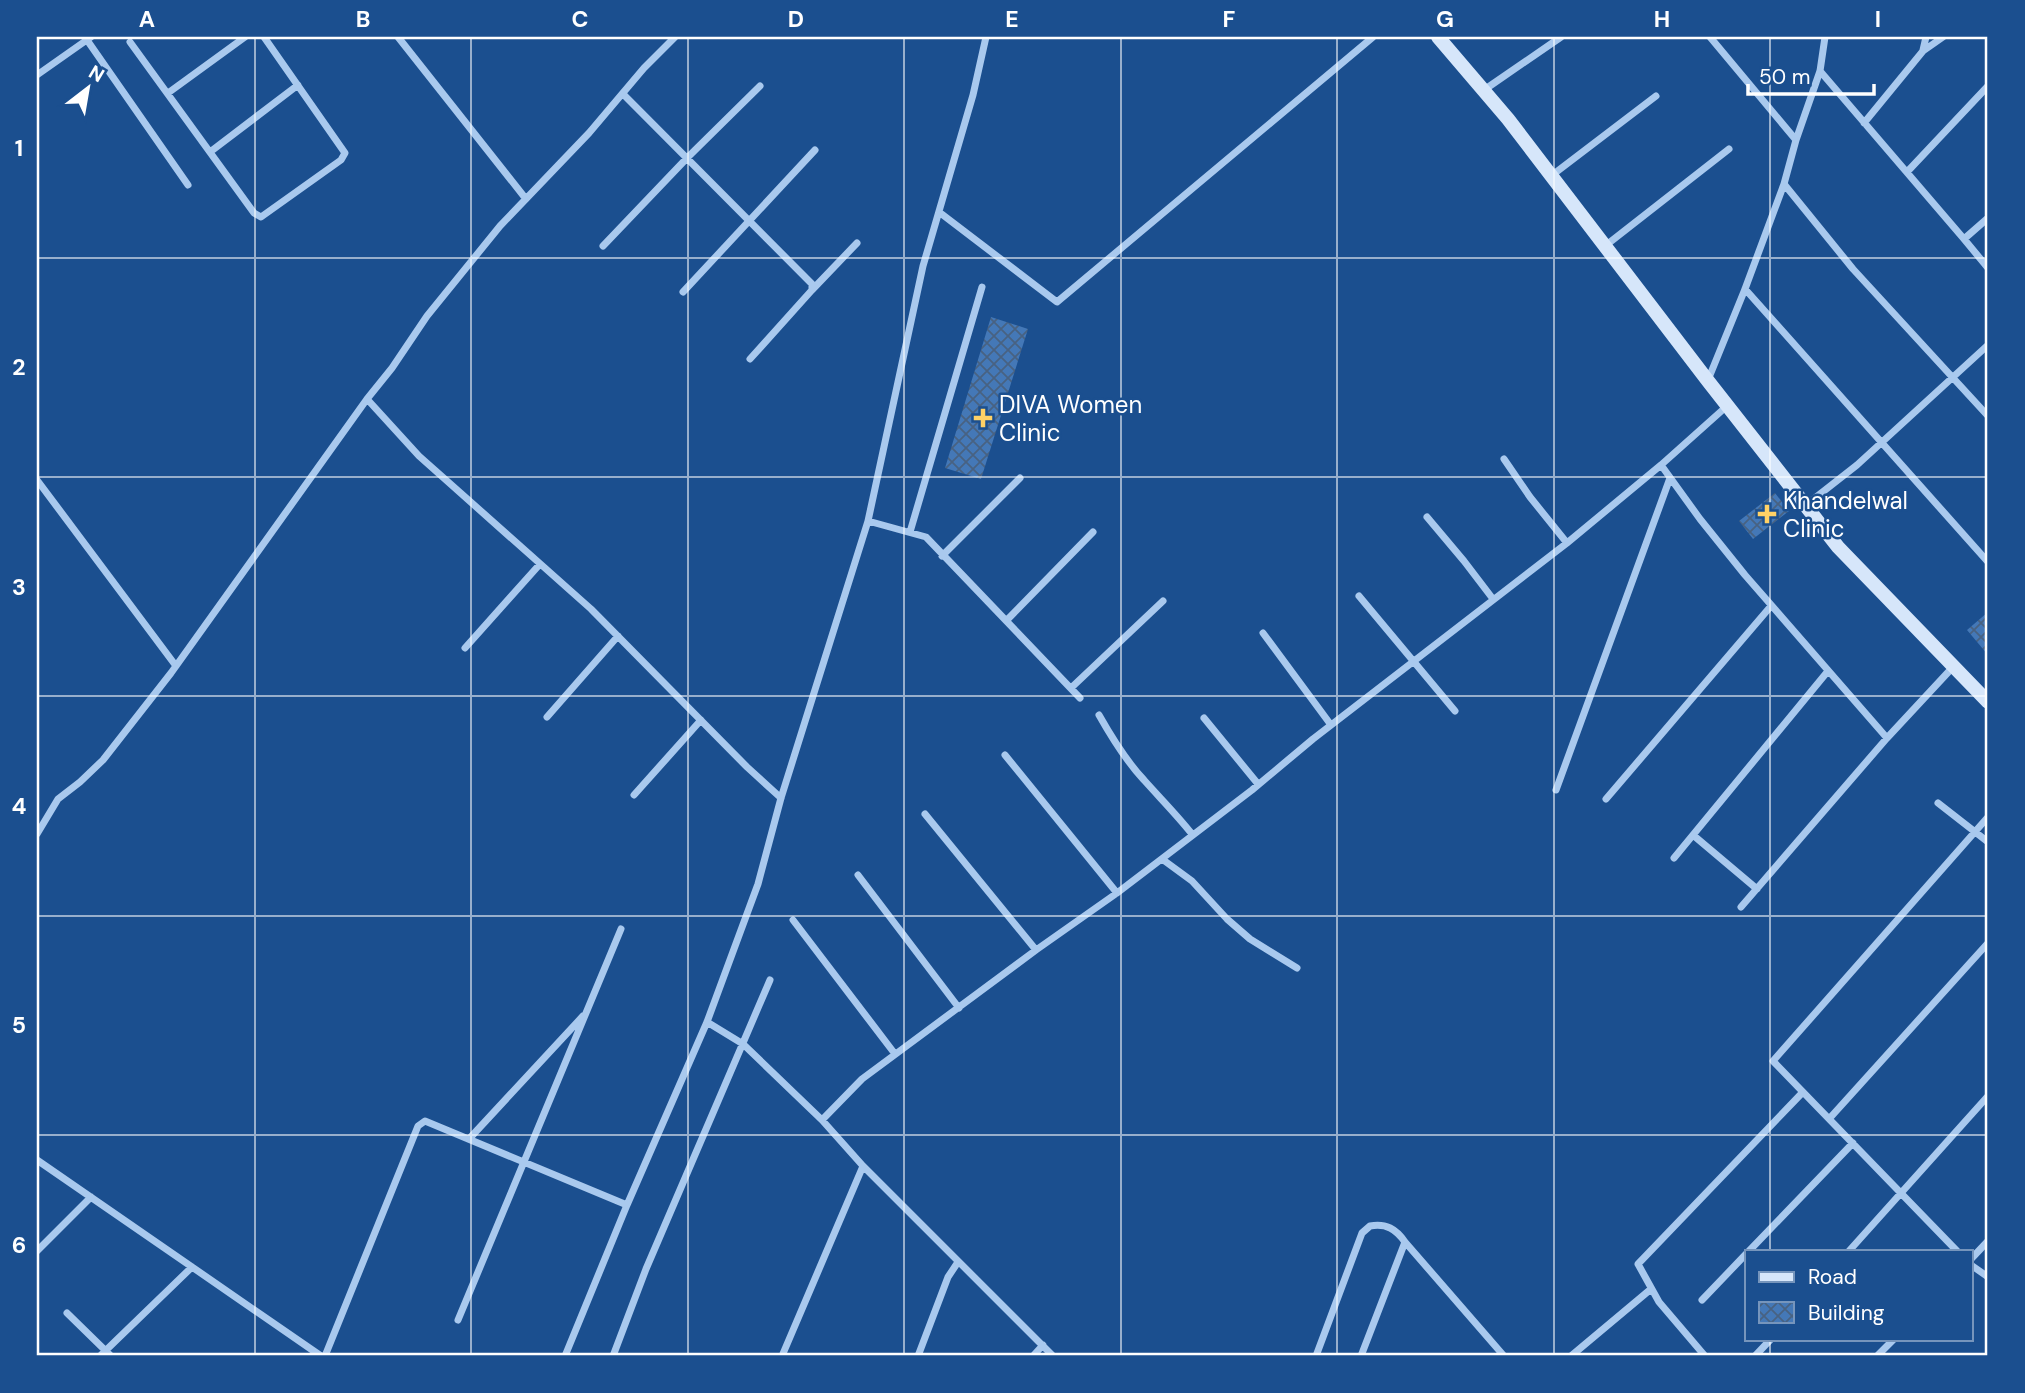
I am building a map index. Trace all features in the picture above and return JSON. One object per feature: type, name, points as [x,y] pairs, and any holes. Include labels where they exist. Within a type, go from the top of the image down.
[{"type":"street","points":[[168,93],[245,37]]},
{"type":"street","points":[[130,42],[254,213],[261,217],[344,156],[344,150],[264,37]]},
{"type":"street","points":[[398,37],[526,199]]},
{"type":"street","points":[[37,834],[58,799],[103,760],[176,666],[427,316],[500,226],[675,37]]},
{"type":"street","points":[[565,1356],[707,1022],[758,884],[781,797],[868,522],[923,266],[973,95],[986,37]]},
{"type":"street","points":[[939,212],[1057,302],[1373,37]]},
{"type":"street","points":[[1438,37],[1552,176],[1838,547],[1988,702]]},
{"type":"street","points":[[1484,90],[1561,37]]},
{"type":"street","points":[[1710,37],[1796,140]]},
{"type":"street","points":[[1708,381],[1784,184],[1819,71],[1825,37]]},
{"type":"street","points":[[1923,51],[1926,37]]},
{"type":"street","points":[[1864,123],[1923,51],[1943,37]]},
{"type":"street","points":[[37,75],[89,38],[188,186]]},
{"type":"street","points":[[1819,71],[1988,268]]},
{"type":"street","points":[[210,152],[298,85]]},
{"type":"street","points":[[603,246],[760,86]]},
{"type":"street","points":[[1907,172],[1988,86]]},
{"type":"street","points":[[624,95],[812,284],[811,290]]},
{"type":"street","points":[[1552,176],[1656,96]]},
{"type":"street","points":[[1605,246],[1729,149]]},
{"type":"street","points":[[682,292],[750,223],[815,150]]},
{"type":"street","points":[[1784,184],[1853,269],[1988,416]]},
{"type":"street","points":[[1964,239],[1988,218]]},
{"type":"street","points":[[750,359],[857,243]]},
{"type":"street","points":[[910,533],[982,287]]},
{"type":"street","points":[[1745,289],[1988,562]]},
{"type":"street","points":[[1806,505],[1883,443],[1988,345]]},
{"type":"street","points":[[367,398],[419,456],[618,636],[747,767],[781,797]]},
{"type":"street","points":[[822,1120],[862,1079],[1162,859],[1567,543],[1661,465],[1728,404]]},
{"type":"street","points":[[1504,459],[1567,543]]},
{"type":"street","points":[[1661,465],[1700,519],[1771,606],[1887,738]]},
{"type":"street","points":[[942,556],[1020,478]]},
{"type":"street","points":[[1556,790],[1670,478]]},
{"type":"street","points":[[37,480],[176,666]]},
{"type":"street","points":[[1427,517],[1493,600]]},
{"type":"street","points":[[868,522],[926,537],[1080,698]]},
{"type":"street","points":[[1007,620],[1093,532]]},
{"type":"street","points":[[465,648],[540,564]]},
{"type":"street","points":[[1359,596],[1455,711]]},
{"type":"street","points":[[1071,688],[1163,601]]},
{"type":"street","points":[[1606,799],[1771,606]]},
{"type":"street","points":[[1263,633],[1331,725]]},
{"type":"street","points":[[547,718],[618,636]]},
{"type":"street","points":[[1741,906],[1887,738],[1953,667]]},
{"type":"street","points":[[1674,858],[1828,671]]},
{"type":"street","points":[[1099,715],[1125,757],[1192,834]]},
{"type":"street","points":[[1204,718],[1258,784]]},
{"type":"street","points":[[634,795],[701,720]]},
{"type":"street","points":[[1005,755],[1117,893]]},
{"type":"street","points":[[1938,803],[1988,842]]},
{"type":"street","points":[[925,814],[1036,950]]},
{"type":"street","points":[[1956,1250],[1773,1061],[1988,817]]},
{"type":"street","points":[[1693,835],[1757,889]]},
{"type":"street","points":[[1162,859],[1192,881],[1227,919],[1250,939],[1297,968]]},
{"type":"street","points":[[858,875],[959,1008]]},
{"type":"street","points":[[793,920],[895,1054]]},
{"type":"street","points":[[458,1320],[621,929]]},
{"type":"street","points":[[1829,1119],[1988,943]]},
{"type":"street","points":[[613,1356],[646,1269],[770,980]]},
{"type":"street","points":[[469,1139],[586,1013]]},
{"type":"street","points":[[707,1022],[743,1044],[822,1120],[863,1166],[1053,1356]]},
{"type":"street","points":[[1705,1356],[1660,1302],[1637,1264],[1803,1092]]},
{"type":"street","points":[[1850,1250],[1988,1096]]},
{"type":"street","points":[[37,1160],[323,1356],[418,1126],[425,1121],[627,1205]]},
{"type":"street","points":[[1750,1250],[1853,1143]]},
{"type":"street","points":[[782,1356],[863,1166]]},
{"type":"street","points":[[37,1251],[91,1197]]},
{"type":"street","points":[[1316,1356],[1362,1233],[1370,1226],[1387,1226],[1399,1234],[1504,1356]]},
{"type":"street","points":[[1972,1258],[1988,1241]]},
{"type":"street","points":[[1361,1356],[1405,1242]]},
{"type":"street","points":[[1702,1300],[1745,1255]]},
{"type":"street","points":[[918,1356],[948,1277],[958,1262]]},
{"type":"street","points":[[1972,1266],[1988,1277]]},
{"type":"street","points":[[67,1313],[106,1354],[192,1267]]},
{"type":"street","points":[[1571,1356],[1651,1289]]},
{"type":"street","points":[[1755,1356],[1770,1340]]},
{"type":"street","points":[[1877,1356],[1893,1340]]},
{"type":"street","points":[[1033,1356],[1043,1345]]},
{"type":"building","points":[[991,317],[1028,329],[981,479],[945,468]]},
{"type":"building","points":[[1775,493],[1789,511],[1753,539],[1739,521]]},
{"type":"building","points":[[1988,612],[1988,655],[1967,630]]},
{"type":"place","name":"DIVA Women Clinic","points":[[983,418]]},
{"type":"place","name":"Khandelwal Clinic","points":[[1767,514]]}]
